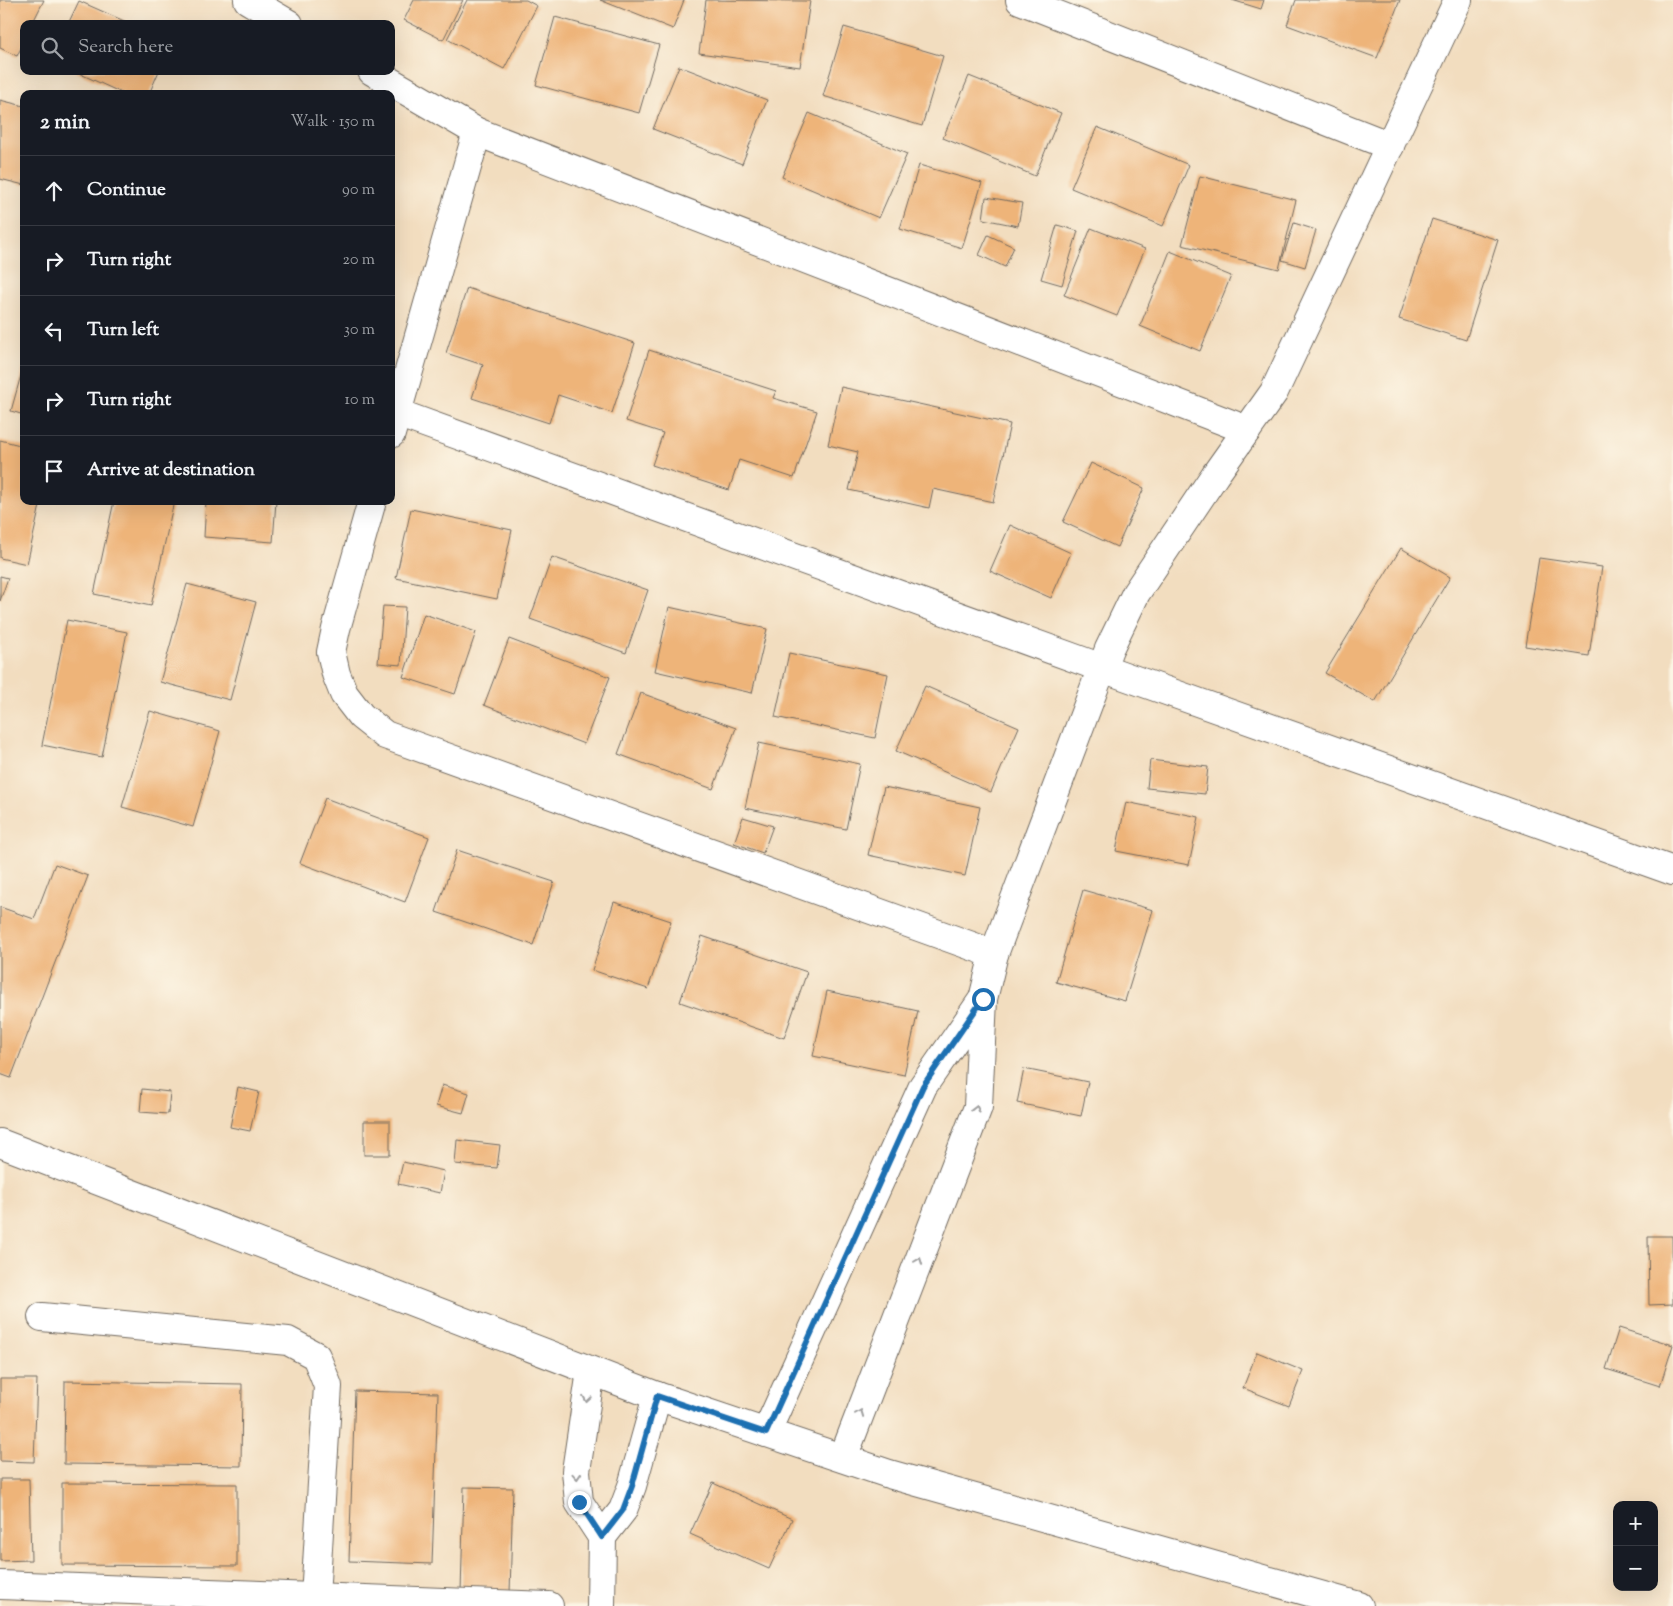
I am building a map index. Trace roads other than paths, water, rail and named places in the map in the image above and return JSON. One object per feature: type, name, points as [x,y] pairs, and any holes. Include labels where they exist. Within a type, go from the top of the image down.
[{"type":"street","points":[[248,0],[282,20]]},
{"type":"street","points":[[1020,0],[1390,146]]},
{"type":"street","points":[[843,1458],[978,1107],[983,999],[994,954],[1109,649],[1136,593],[1215,475],[1274,392],[1458,0]]},
{"type":"street","points":[[379,75],[477,132],[1247,430]]},
{"type":"street","points":[[395,420],[477,132]]},
{"type":"street","points":[[395,424],[1102,668],[1673,871]]},
{"type":"street","points":[[371,505],[331,652],[336,674],[344,694],[361,716],[385,735],[994,954]]},
{"type":"street","points":[[766,1433],[923,1086],[983,999]]},
{"type":"street","points":[[0,1143],[657,1396],[889,1474],[1359,1606]]},
{"type":"street","points":[[42,1317],[288,1341],[316,1356],[328,1386],[315,1597]]},
{"type":"street","points":[[591,1371],[576,1471],[579,1502],[602,1537],[601,1606]]},
{"type":"street","points":[[602,1537],[623,1510],[632,1486],[657,1396]]},
{"type":"street","points":[[0,1585],[549,1606]]}]
